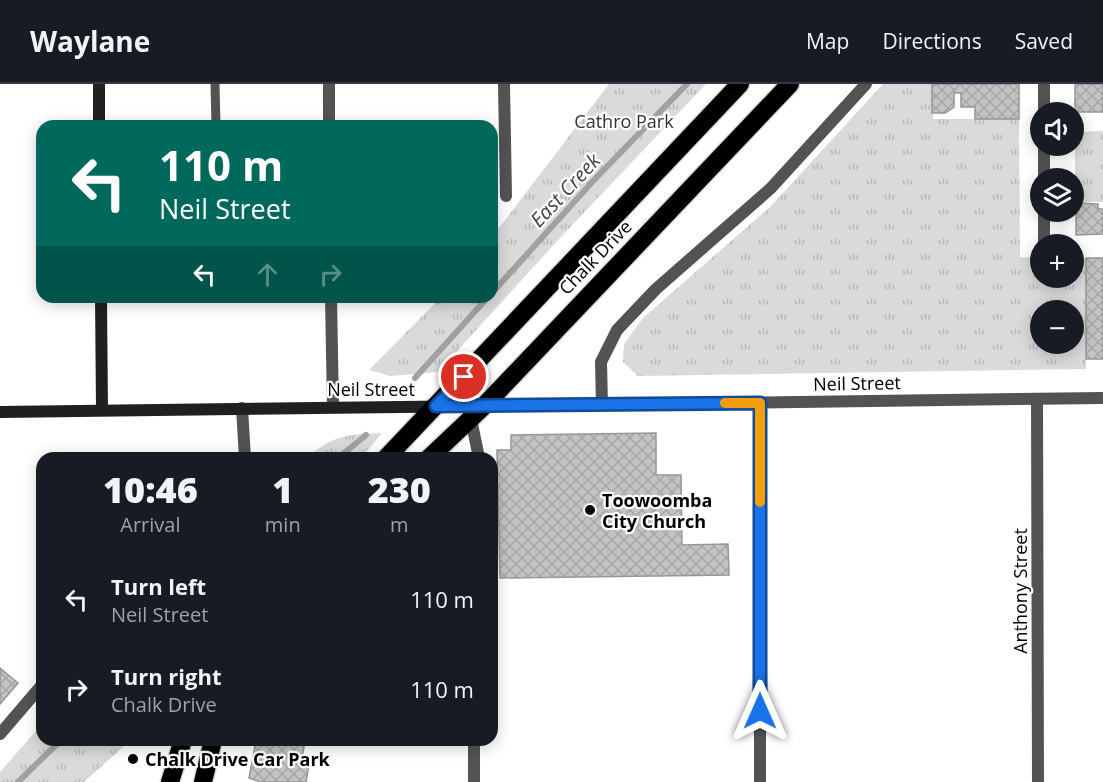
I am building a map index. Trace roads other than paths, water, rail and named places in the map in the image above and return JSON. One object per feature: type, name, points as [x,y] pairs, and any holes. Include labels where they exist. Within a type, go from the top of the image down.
[{"type":"highway","name":"Chalk Drive","points":[[392,452],[740,84]]},
{"type":"highway","name":"Chalk Drive","points":[[435,452],[484,406],[790,84]]},
{"type":"highway","points":[[170,782],[181,746]]},
{"type":"highway","points":[[202,782],[211,746]]},
{"type":"street","points":[[99,84],[99,120]]},
{"type":"street","points":[[329,84],[329,120]]},
{"type":"street","points":[[504,84],[506,196]]},
{"type":"street","points":[[603,405],[601,362],[616,330],[656,289],[771,188],[866,84]]},
{"type":"street","points":[[1044,84],[1044,102]]},
{"type":"street","points":[[101,303],[102,410]]},
{"type":"street","points":[[331,303],[333,407]]},
{"type":"street","name":"Neil Street","points":[[0,412],[1103,398]]},
{"type":"street","name":"Anthony Street","points":[[1037,399],[1038,782]]},
{"type":"street","points":[[760,403],[760,782]]},
{"type":"street","points":[[242,408],[245,452]]},
{"type":"street","points":[[471,419],[478,452]]},
{"type":"street","points":[[0,734],[36,692]]},
{"type":"street","points":[[474,746],[474,782]]},
{"type":"lane","points":[[215,84],[216,120]]},
{"type":"waterway","name":"East Creek","points":[[498,286],[594,180],[687,84]]},
{"type":"waterway","name":"East Creek","points":[[415,378],[483,303]]},
{"type":"waterway","name":"East Creek","points":[[345,452],[366,435]]},
{"type":"waterway","name":"East Creek","points":[[18,782],[55,746]]},
{"type":"place","name":"Toowoomba City Church","points":[[590,510]]},
{"type":"place","name":"Chalk Drive Car Park","points":[[133,759]]},
{"type":"park label","name":"Cathro Park","points":[[624,121]]}]
